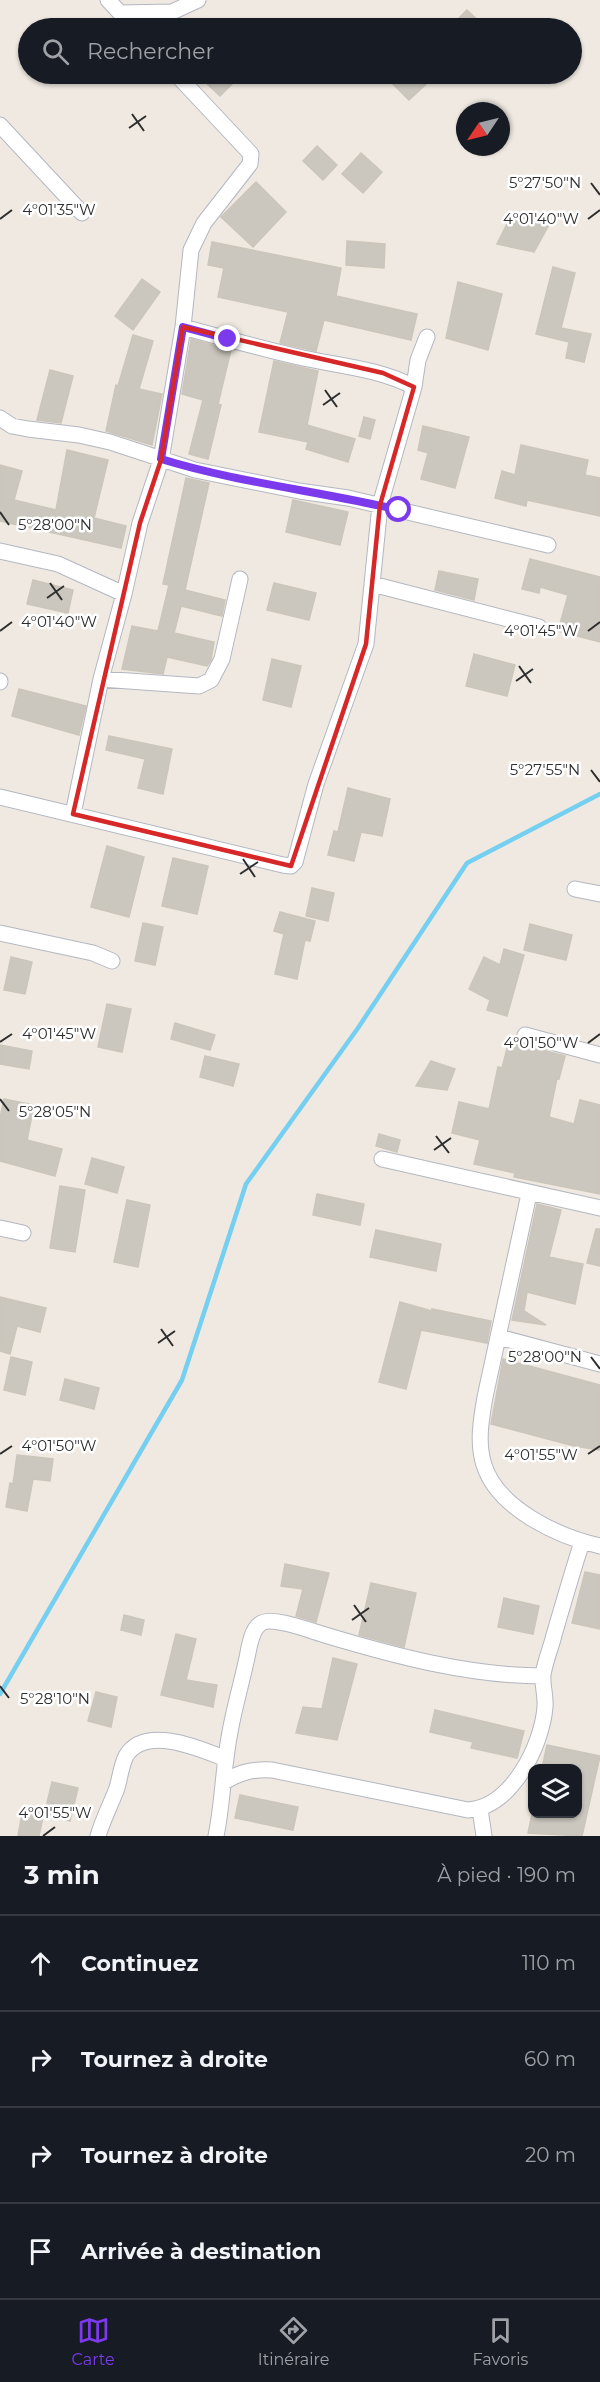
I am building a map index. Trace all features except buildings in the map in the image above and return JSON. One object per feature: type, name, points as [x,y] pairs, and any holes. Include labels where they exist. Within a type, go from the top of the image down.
[{"type":"street","points":[[108,0],[125,18]]},
{"type":"street","points":[[120,13],[172,12],[198,0]]},
{"type":"street","points":[[73,814],[101,679],[140,523],[161,459],[183,327],[191,250],[204,223],[250,164],[251,154],[185,84]]},
{"type":"street","points":[[0,125],[82,213]]},
{"type":"street","points":[[183,327],[300,358],[383,373],[414,387]]},
{"type":"street","points":[[0,797],[291,866],[295,862],[316,784],[366,644],[380,505],[414,387],[418,360],[427,337]]},
{"type":"street","points":[[0,418],[12,426],[90,437],[195,470],[380,505],[548,545]]},
{"type":"street","points":[[0,551],[58,564],[124,594]]},
{"type":"street","points":[[101,679],[199,686],[212,680],[222,659],[240,579]]},
{"type":"street","points":[[372,584],[539,627]]},
{"type":"street","points":[[575,889],[600,894]]},
{"type":"street","points":[[0,933],[93,953],[112,961]]},
{"type":"street","points":[[525,1035],[600,1055]]},
{"type":"street","points":[[382,1159],[529,1194],[600,1208]]},
{"type":"street","points":[[529,1194],[480,1427],[483,1463],[488,1475],[502,1494],[520,1510],[551,1531],[600,1546]]},
{"type":"street","points":[[0,1228],[23,1233]]},
{"type":"street","points":[[499,1337],[600,1364]]},
{"type":"street","points":[[224,1782],[237,1774],[248,1771],[272,1770],[450,1807],[480,1809],[501,1796],[515,1782],[528,1762],[541,1727],[545,1706],[543,1676],[582,1542]]},
{"type":"street","points":[[216,1836],[230,1732],[255,1630],[260,1623],[267,1620],[466,1670],[508,1676],[543,1676]]},
{"type":"street","points":[[98,1836],[117,1787],[123,1763],[131,1750],[144,1743],[165,1741],[197,1747],[226,1759]]},
{"type":"street","points":[[480,1809],[484,1836]]},
{"type":"highlighted area","points":[[183,327],[383,373],[414,387],[380,505],[366,644],[291,866],[73,814],[140,523],[161,460]]},
{"type":"waterway","points":[[0,1694],[182,1380],[246,1184],[358,1028],[467,863],[600,794]]},
{"type":"route","points":[[228,339],[183,327],[161,459],[195,470],[299,491],[318,492],[399,510]]}]
